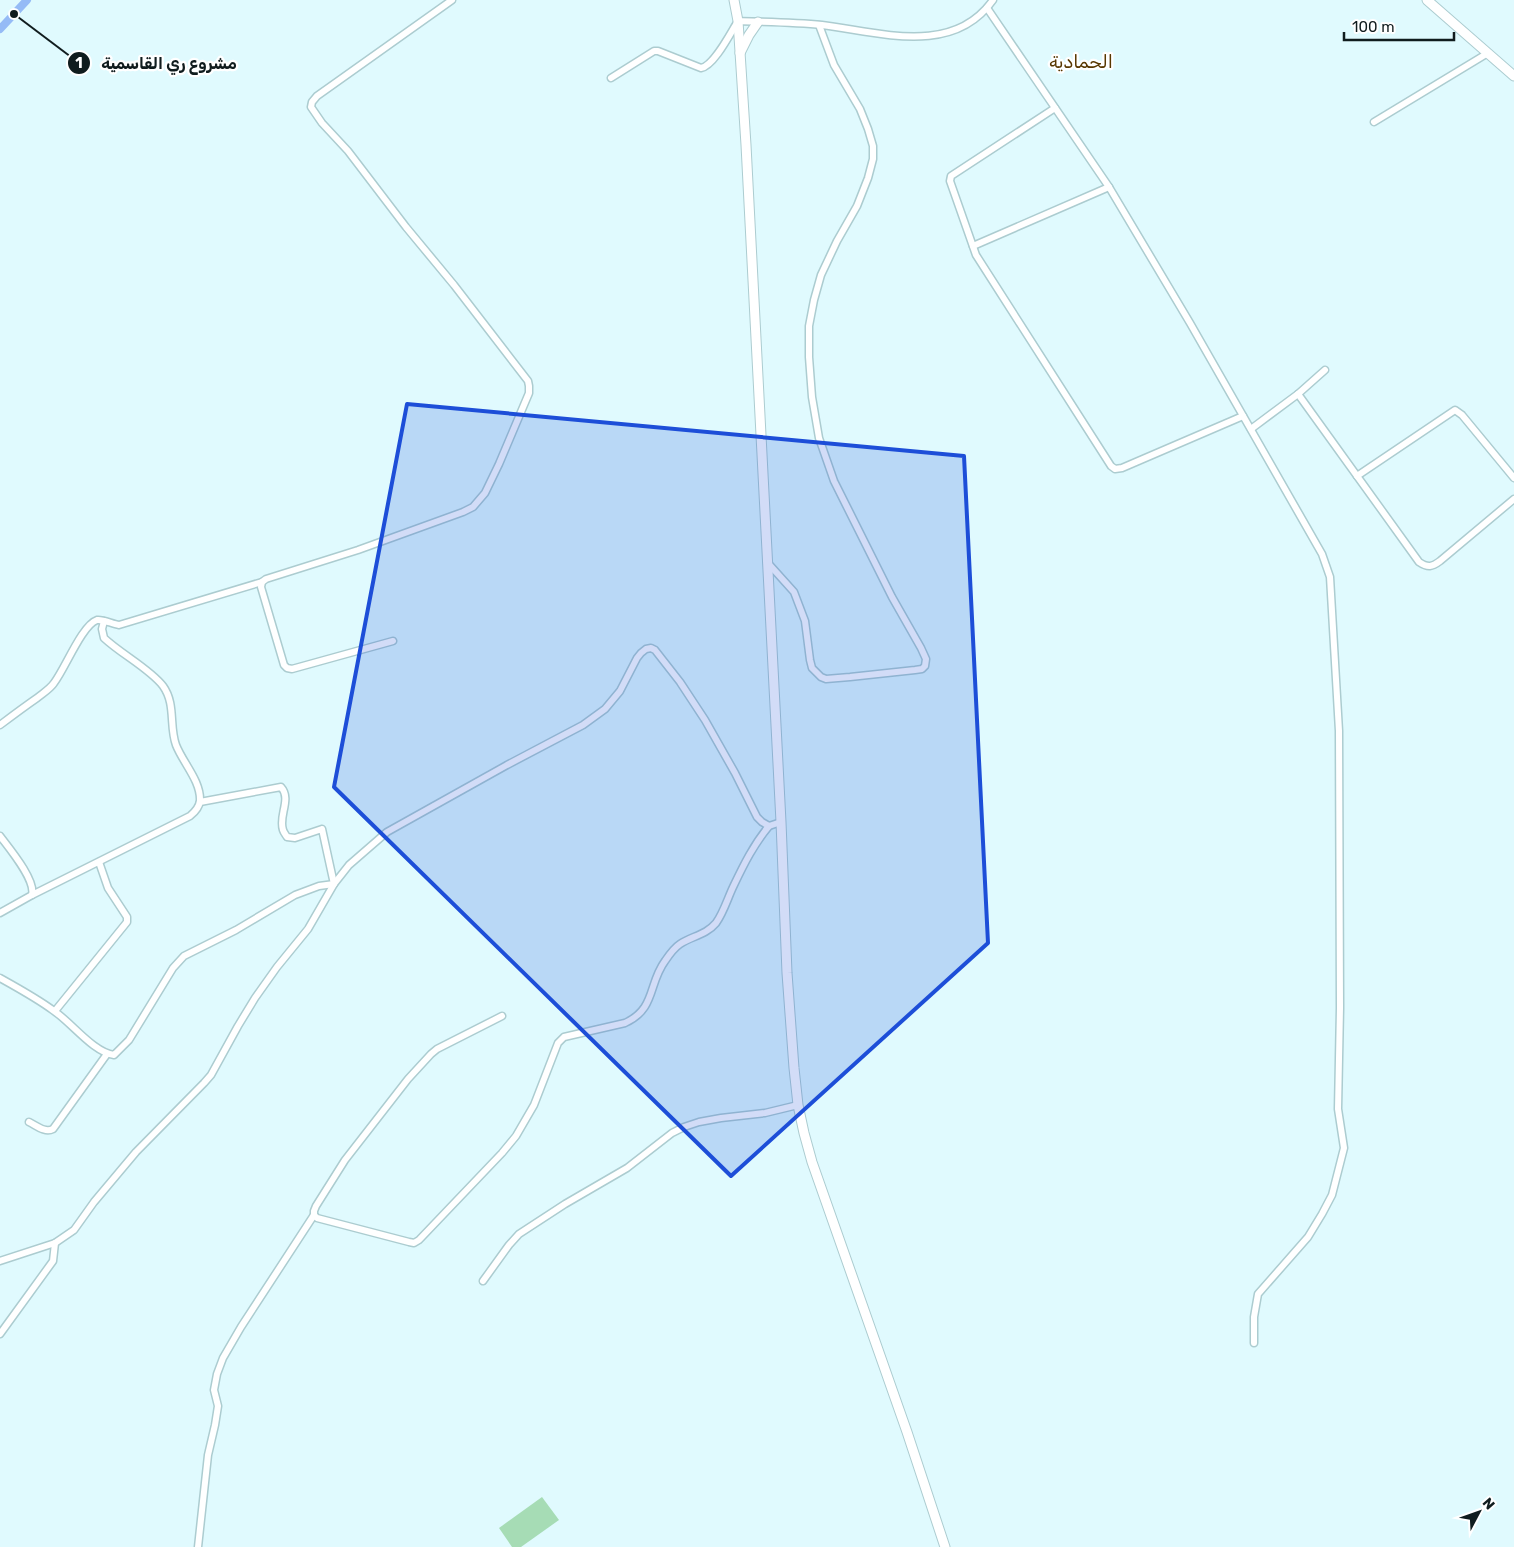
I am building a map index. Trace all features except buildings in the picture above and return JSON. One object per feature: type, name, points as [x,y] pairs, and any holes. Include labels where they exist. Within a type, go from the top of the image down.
[{"type":"main road","points":[[734,0],[738,21],[745,136],[788,973],[798,1105],[812,1162],[907,1432],[945,1547]]},
{"type":"main road","points":[[1426,0],[1514,76]]},
{"type":"main road","points":[[739,56],[749,34],[758,22]]},
{"type":"street","points":[[0,726],[53,685],[88,626],[97,620],[119,624],[262,582],[266,579],[367,547],[464,512],[473,506],[485,493],[527,398],[528,381],[454,285],[311,107],[312,102],[317,96],[452,0]]},
{"type":"street","points":[[611,78],[658,50],[705,68],[722,47],[738,21],[820,25],[903,36],[930,36],[954,31],[970,23],[993,0]]},
{"type":"street","points":[[987,8],[1109,187],[1322,554],[1330,577],[1340,731],[1338,1110],[1344,1148],[1332,1195],[1322,1214],[1308,1236],[1258,1294],[1254,1317],[1254,1343]]},
{"type":"street","points":[[767,562],[794,592],[805,621],[812,668],[821,678],[915,670],[922,669],[925,666],[926,659],[921,648],[892,597],[834,481],[819,438],[812,397],[809,326],[814,300],[821,275],[856,206],[868,178],[873,159],[873,146],[868,128],[860,109],[834,66],[820,25]]},
{"type":"street","points":[[1374,122],[1488,53]]},
{"type":"street","points":[[1055,108],[951,176],[950,181],[981,263],[1111,466],[1115,469],[1122,468],[1243,416]]},
{"type":"street","points":[[973,246],[1109,187]]},
{"type":"street","points":[[1251,429],[1298,394],[1325,370]]},
{"type":"street","points":[[1298,394],[1419,562],[1426,567],[1432,567],[1440,561],[1514,500]]},
{"type":"street","points":[[1357,476],[1455,410],[1462,415],[1514,478]]},
{"type":"street","points":[[262,582],[261,586],[284,665],[287,668],[292,669],[392,641]]},
{"type":"street","points":[[0,912],[190,816],[200,802],[199,790],[182,758],[172,733],[169,695],[153,676],[104,638],[102,629],[104,621]]},
{"type":"street","points":[[0,1261],[55,1243],[74,1230],[94,1202],[136,1152],[211,1075],[255,998],[308,929],[334,884],[349,865],[387,832],[583,725],[605,710],[620,691],[637,658],[646,649],[651,648],[655,650],[669,667],[705,720],[757,817],[769,826]]},
{"type":"street","points":[[200,802],[281,787],[284,790],[286,800],[282,829],[287,837],[296,838],[322,829],[334,884]]},
{"type":"street","points":[[314,1215],[317,1218],[409,1242],[414,1243],[418,1240],[502,1154],[516,1136],[534,1105],[561,1039],[626,1023],[641,1013],[648,1004],[658,970],[666,958],[681,944],[702,935],[716,922],[758,840],[769,826],[781,822]]},
{"type":"street","points":[[0,836],[29,878],[33,890],[32,895]]},
{"type":"street","points":[[55,1011],[127,922],[127,917],[108,888],[99,862]]},
{"type":"street","points":[[0,978],[55,1011],[107,1054],[114,1055],[129,1040],[173,968],[184,956],[236,930],[295,895],[319,886],[334,884]]},
{"type":"street","points":[[198,1547],[208,1455],[218,1406],[214,1390],[223,1358],[314,1215],[316,1206],[345,1160],[408,1079],[431,1054],[446,1044],[502,1016]]},
{"type":"street","points":[[29,1122],[44,1130],[49,1131],[53,1129],[107,1054]]},
{"type":"street","points":[[483,1281],[519,1234],[626,1168],[672,1132],[699,1122],[766,1113],[798,1105]]},
{"type":"street","points":[[0,1334],[53,1261],[55,1243]]},
{"type":"highlighted area","points":[[407,404],[964,456],[988,943],[731,1176],[334,787]]},
{"type":"green space","points":[[542,1497],[559,1520],[521,1547],[512,1547],[499,1528]]},
{"type":"waterway","points":[[0,29],[27,0]]},
{"type":"place","name":"مشروع ري القاسمية","points":[[14,14]]},
{"type":"district","name":"الحمادية","points":[[1081,62]]}]
